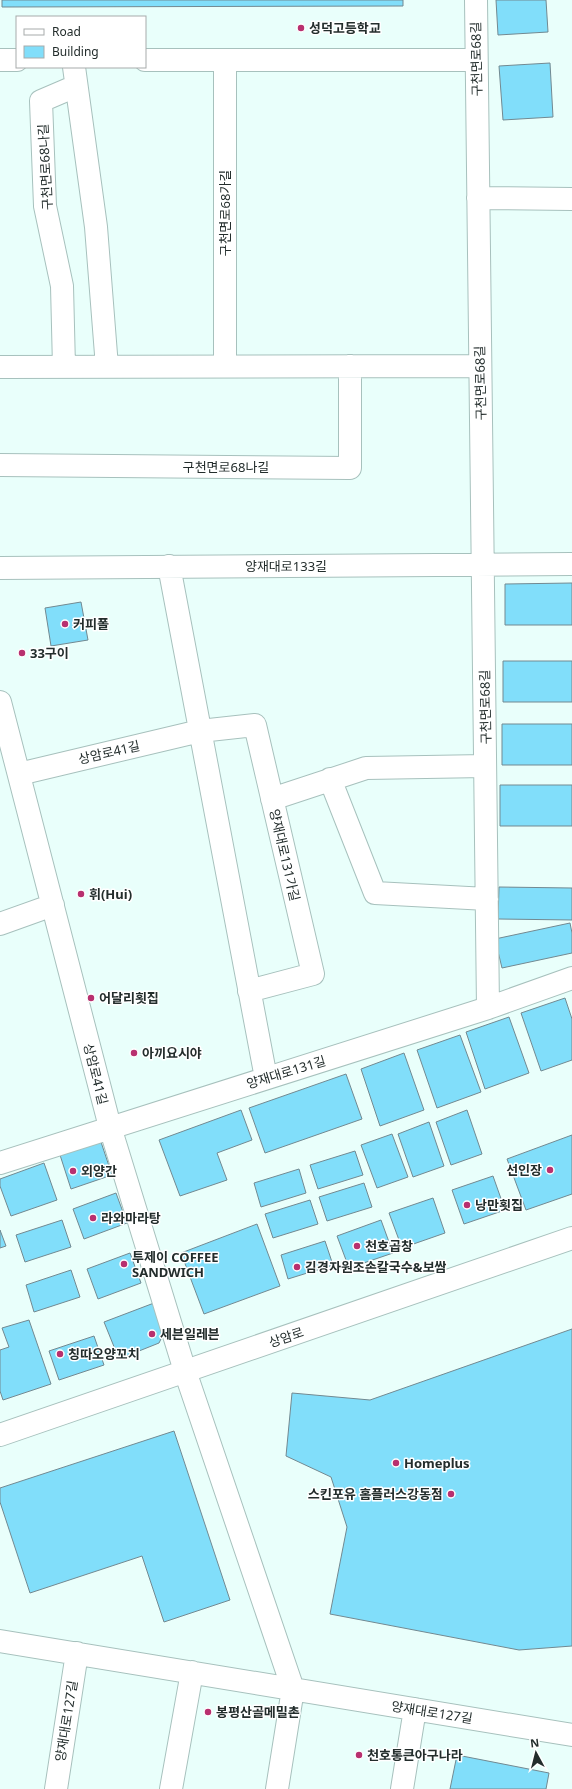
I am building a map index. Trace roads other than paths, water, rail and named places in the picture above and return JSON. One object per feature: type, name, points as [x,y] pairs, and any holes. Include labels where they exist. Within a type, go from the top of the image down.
[{"type":"street","name":"구천면로68길","points":[[476,0],[488,1008]]},
{"type":"street","points":[[0,60],[16,60]]},
{"type":"street","points":[[146,60],[476,60]]},
{"type":"street","name":"구천면로68가길","points":[[225,60],[225,366]]},
{"type":"street","points":[[75,77],[96,227],[107,367]]},
{"type":"street","name":"구천면로68나길","points":[[64,367],[62,286],[45,206],[41,101],[75,77]]},
{"type":"street","points":[[478,198],[572,199]]},
{"type":"street","name":"구천면로68나길","points":[[0,465],[350,468],[350,366]]},
{"type":"street","points":[[0,367],[480,366]]},
{"type":"street","name":"양재대로133길","points":[[0,568],[572,564]]},
{"type":"street","points":[[169,566],[266,1078]]},
{"type":"street","name":"상암로41길","points":[[0,702],[110,1127],[185,1371],[293,1689]]},
{"type":"street","name":"양재대로131가길","points":[[200,731],[255,725],[313,974],[249,991]]},
{"type":"street","name":"상암로41길","points":[[19,774],[200,731]]},
{"type":"street","points":[[272,799],[366,768],[485,766]]},
{"type":"street","points":[[330,779],[375,893],[487,899]]},
{"type":"street","points":[[0,924],[52,905]]},
{"type":"street","name":"양재대로131길","points":[[0,1163],[488,1008],[572,978]]},
{"type":"street","name":"상암로","points":[[0,1435],[572,1238]]},
{"type":"street","name":"양재대로127길","points":[[0,1641],[572,1735]]},
{"type":"street","name":"양재대로127길","points":[[56,1789],[77,1653]]},
{"type":"street","points":[[171,1789],[192,1672]]},
{"type":"street","points":[[277,1789],[293,1689]]},
{"type":"street","points":[[402,1789],[416,1709]]},
{"type":"place","name":"성덕고등학교","points":[[301,28]]},
{"type":"place","name":"커피폴","points":[[65,624]]},
{"type":"place","name":"33구이","points":[[22,653]]},
{"type":"place","name":"휘(Hui)","points":[[81,894]]},
{"type":"place","name":"어달리횟집","points":[[91,998]]},
{"type":"place","name":"아끼요시야","points":[[134,1053]]},
{"type":"place","name":"선인장","points":[[550,1170]]},
{"type":"place","name":"외양간","points":[[73,1171]]},
{"type":"place","name":"낭만횟집","points":[[467,1205]]},
{"type":"place","name":"라와마라탕","points":[[93,1218]]},
{"type":"place","name":"천호곱창","points":[[357,1246]]},
{"type":"place","name":"투제이 COFFEE SANDWICH","points":[[124,1264]]},
{"type":"place","name":"김경자원조손칼국수&보쌈","points":[[297,1267]]},
{"type":"place","name":"세븐일레븐","points":[[152,1334]]},
{"type":"place","name":"칭따오양꼬치","points":[[60,1354]]},
{"type":"place","name":"Homeplus","points":[[396,1463]]},
{"type":"place","name":"스킨포유 홈플러스강동점","points":[[451,1494]]},
{"type":"place","name":"봉평산골메밀촌","points":[[208,1712]]},
{"type":"place","name":"천호통큰아구나라","points":[[359,1755]]}]
